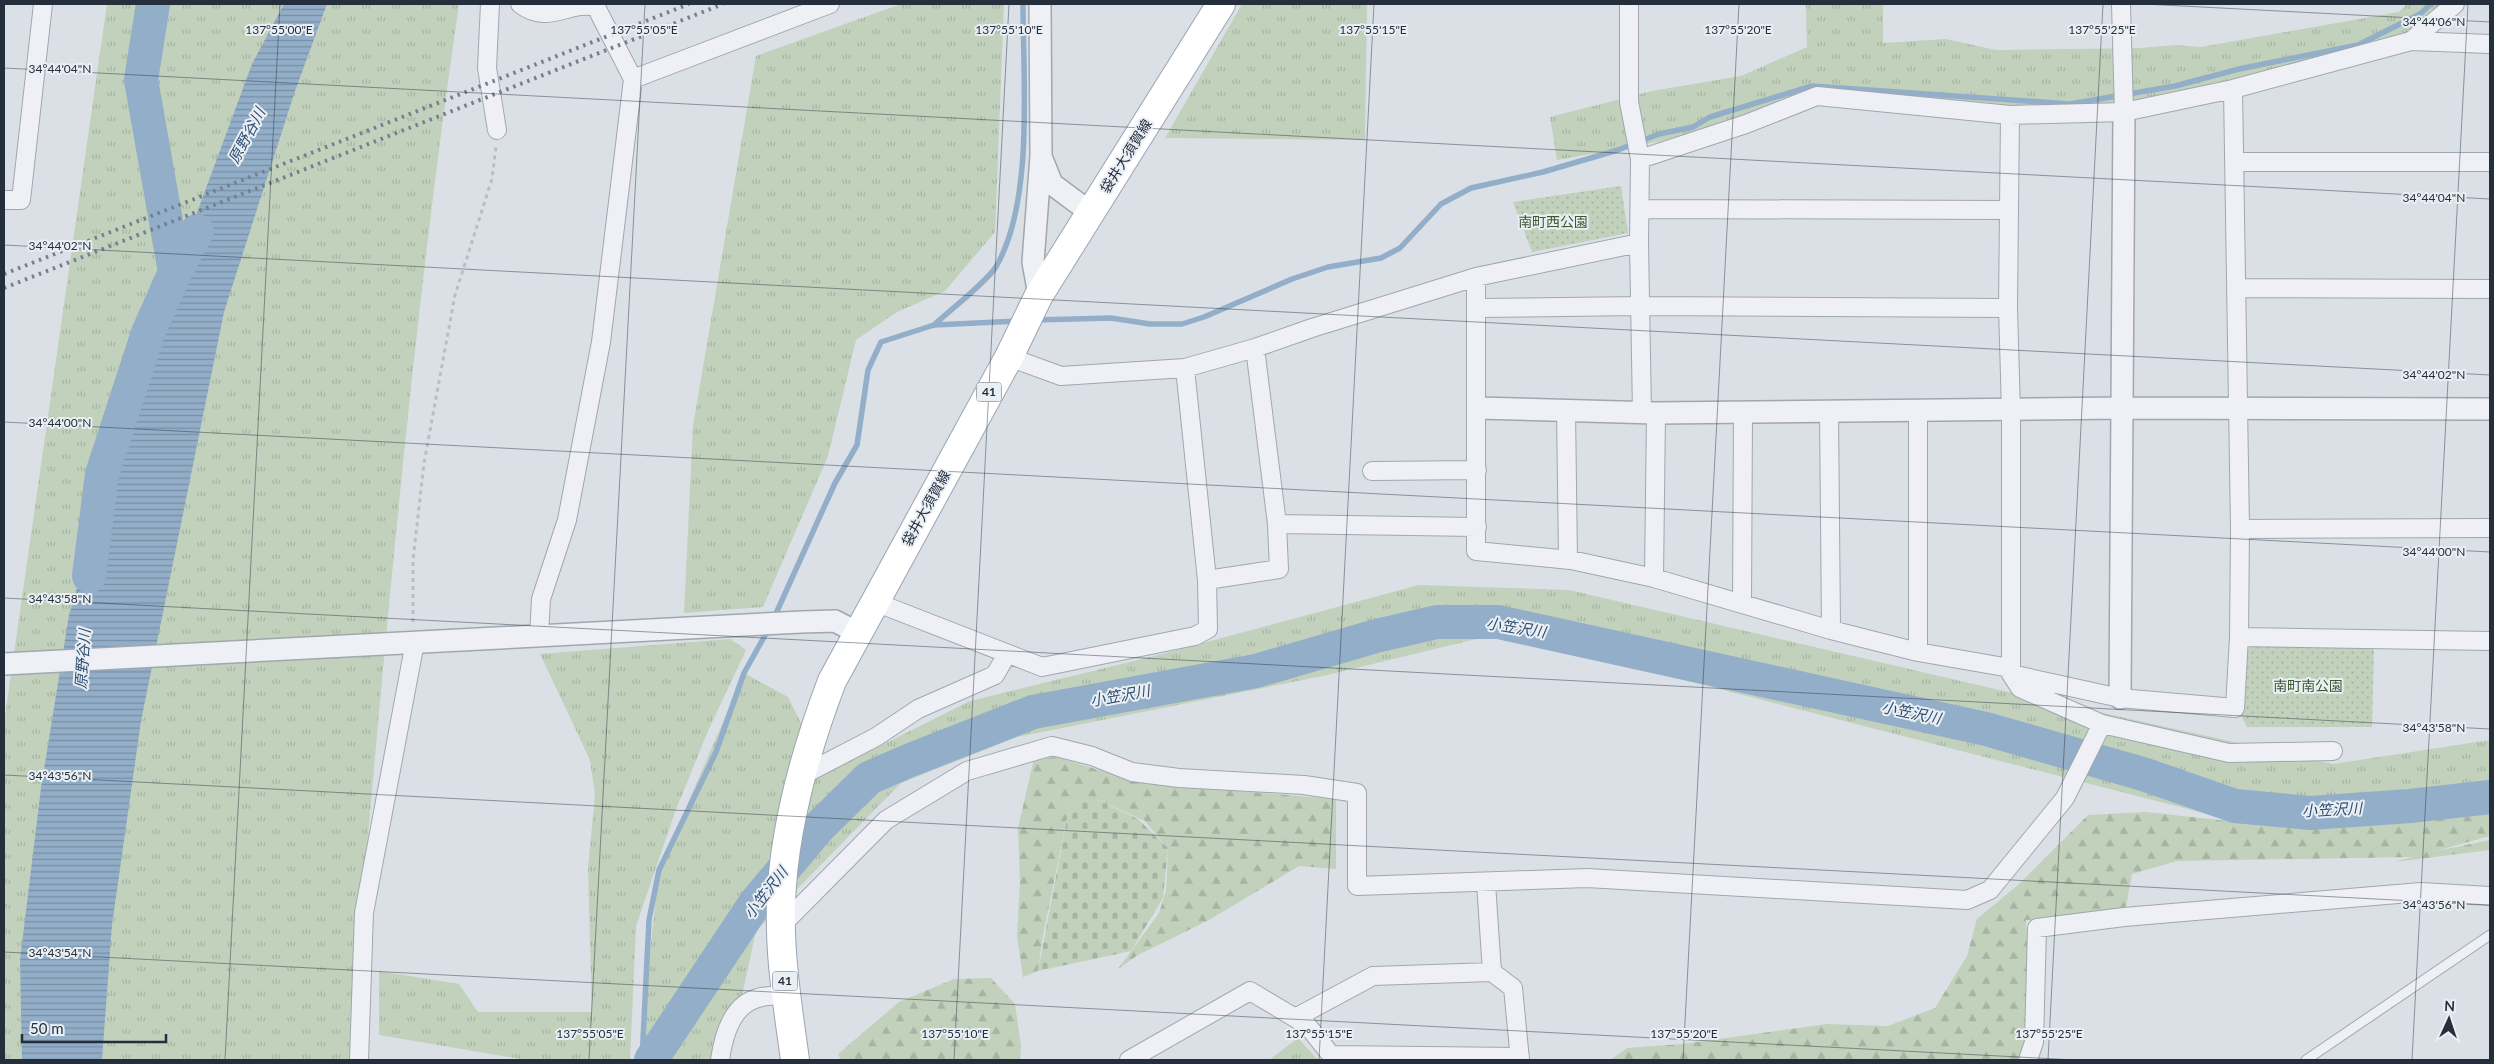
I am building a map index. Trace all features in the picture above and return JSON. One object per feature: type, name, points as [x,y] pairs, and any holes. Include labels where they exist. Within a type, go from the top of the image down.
[{"type":"main road","name":"袋井大須賀線","points":[[795,1060],[786,995],[781,913],[797,788],[814,730],[832,681],[1009,357],[1039,295],[1221,4]]},
{"type":"street","points":[[4,200],[21,200],[44,4]]},
{"type":"street","points":[[490,4],[486,68],[497,130]]},
{"type":"street","points":[[520,4],[531,13],[552,13],[588,4],[596,7],[633,78],[601,342],[567,520],[541,599],[539,636]]},
{"type":"street","points":[[633,78],[830,4]]},
{"type":"street","points":[[1039,295],[1034,262],[1041,156],[1040,4]]},
{"type":"street","points":[[1629,4],[1629,102],[1640,159],[1640,306],[1649,413],[1654,578]]},
{"type":"street","points":[[2120,698],[2124,112],[2121,4]]},
{"type":"street","points":[[2411,41],[2455,4]]},
{"type":"street","points":[[1640,159],[1746,124],[1817,96],[2010,115],[2124,112],[2233,89],[2411,41],[2490,44]]},
{"type":"street","points":[[1476,277],[1478,408],[1476,551],[1568,560],[1654,578],[1831,630],[2120,698],[2235,708],[2239,636],[2240,529],[2237,409],[2236,162],[2233,89]]},
{"type":"street","points":[[2010,115],[2008,308],[2011,410],[2010,671],[2020,688],[2102,724],[2229,753],[2333,751]]},
{"type":"street","points":[[1041,156],[1052,184],[1091,213]]},
{"type":"street","points":[[2236,162],[2490,162]]},
{"type":"street","points":[[1640,210],[2009,210]]},
{"type":"street","points":[[1009,357],[1061,376],[1185,368],[1255,348],[1312,328],[1476,277],[1639,243]]},
{"type":"street","points":[[2236,288],[2490,289]]},
{"type":"street","points":[[1476,308],[1640,306],[2008,308]]},
{"type":"street","points":[[1207,580],[1279,569],[1277,524],[1255,348]]},
{"type":"street","points":[[875,602],[1042,667],[1195,636],[1208,629],[1207,580],[1185,368]]},
{"type":"street","points":[[1478,408],[1649,413],[2123,408],[2490,409]]},
{"type":"street","points":[[1566,410],[1568,560]]},
{"type":"street","points":[[1828,410],[1831,630]]},
{"type":"street","points":[[1918,410],[1918,652]]},
{"type":"street","points":[[1742,604],[1743,412]]},
{"type":"street","points":[[1372,471],[1477,470]]},
{"type":"street","points":[[1277,524],[1477,527]]},
{"type":"street","points":[[2240,529],[2490,528]]},
{"type":"street","points":[[4,664],[802,622],[835,621],[858,634]]},
{"type":"street","points":[[2239,636],[2490,641]]},
{"type":"street","points":[[359,1060],[364,913],[406,642]]},
{"type":"street","points":[[797,788],[918,708],[995,675],[1007,654]]},
{"type":"street","points":[[781,913],[886,820],[967,770],[1052,746],[1092,756],[1132,772],[1179,778],[1304,785],[1357,793],[1357,886],[1587,878],[1967,900],[1990,890],[2066,798],[2102,724]]},
{"type":"street","points":[[1486,883],[1492,972]]},
{"type":"street","points":[[2028,1060],[2034,1042],[2037,928],[2124,917],[2421,892],[2490,896]]},
{"type":"street","points":[[1129,1060],[1250,992],[1307,1025],[1331,1055],[1520,1058],[1513,988],[1492,972],[1372,976],[1295,1018]]},
{"type":"street","points":[[720,1060],[724,1034],[738,1013],[754,999],[786,995]]},
{"type":"lane","points":[[2306,1060],[2490,935]]},
{"type":"path","points":[[406,642],[412,611],[413,560],[424,462],[455,295],[492,179],[497,130]]},
{"type":"green space","points":[[107,4],[459,4],[426,256],[398,509],[352,1016],[351,1060],[4,1060],[4,723]]},
{"type":"green space","points":[[901,4],[1004,4],[995,232],[945,291],[897,312],[856,340],[828,456],[763,607],[684,613],[693,426],[756,56]]},
{"type":"green space","points":[[1242,4],[1367,4],[1365,140],[1165,138]]},
{"type":"green space","points":[[1806,4],[1883,4],[1883,43],[1946,39],[1996,50],[2141,48],[2175,45],[2201,47],[2399,12],[2407,4],[2454,4],[2411,41],[2345,48],[2219,92],[2124,112],[1798,103],[1657,142],[1557,160],[1550,117],[1652,91],[1741,76],[1807,47]]},
{"type":"green space","name":"南町西公園","points":[[1621,186],[1628,233],[1532,252],[1513,202]]},
{"type":"green space","points":[[1419,585],[1569,590],[2008,692],[2333,764],[2490,740],[2490,809],[2331,833],[2211,815],[1501,633],[1323,676],[1017,737],[901,783],[756,931],[728,1060],[645,1060],[645,998],[659,870],[744,673],[788,697],[826,773],[970,701],[1162,654]]},
{"type":"green space","points":[[730,639],[746,650],[708,731],[675,812],[636,926],[630,1060],[527,1060],[379,1035],[379,971],[459,984],[478,1012],[592,1012],[588,868],[595,795],[590,760],[540,654]]},
{"type":"green space","name":"南町南公園","points":[[2254,645],[2374,646],[2372,727],[2247,727],[2242,717],[2247,650]]},
{"type":"green space","points":[[1057,757],[1141,783],[1336,799],[1336,869],[1299,866],[1209,920],[1138,955],[1118,969],[1159,913],[1166,890],[1168,849],[1145,821],[1094,798],[1070,803],[1042,941],[1038,971],[1023,977],[1017,936],[1020,882],[1018,828],[1034,759]]},
{"type":"green space","points":[[1094,798],[1138,819],[1168,848],[1163,898],[1131,951],[1038,971],[1070,803]]},
{"type":"green space","points":[[2490,809],[2490,836],[2432,852],[2490,840],[2490,850],[2394,862],[2413,857],[2177,861],[2132,874],[2124,917],[2026,920],[2034,1042],[2022,1060],[1610,1060],[1627,1048],[1683,1044],[1827,1024],[1888,1026],[1935,1008],[1967,956],[1977,919],[2018,885],[2088,815],[2146,812],[2312,830]]},
{"type":"green space","points":[[991,978],[1015,1004],[1021,1046],[1020,1060],[841,1060],[838,1054],[899,1002],[954,979]]},
{"type":"green space","points":[[1298,1038],[1318,1060],[1269,1060]]},
{"type":"water","points":[[284,4],[327,4],[295,91],[224,312],[141,721],[112,925],[102,1060],[22,1060],[20,960],[41,788],[69,615],[127,419],[175,272],[252,64]]},
{"type":"waterway","name":"原野谷川","points":[[153,4],[141,80],[175,272]]},
{"type":"waterway","points":[[934,325],[978,287],[993,271],[1009,238],[1017,207],[1024,138],[1023,4]]},
{"type":"waterway","points":[[1035,320],[1111,318],[1150,324],[1182,324],[1204,317],[1292,279],[1328,267],[1381,258],[1400,248],[1441,204],[1471,188],[1543,172],[1618,150],[1659,134],[1693,127],[1710,117],[1812,86],[2070,104],[2175,86],[2239,69],[2358,45],[2420,14],[2431,4]]},
{"type":"waterway","name":"原野谷川","points":[[89,576],[102,474],[148,333],[175,272],[197,231]]},
{"type":"waterway","points":[[773,620],[835,483],[857,445],[868,370],[881,342],[934,325],[1018,321]]},
{"type":"waterway","name":"小笠沢川","points":[[651,1060],[756,902],[820,826],[869,778],[1033,712],[1256,671],[1376,636],[1437,622],[1498,622],[1986,729],[2143,774],[2235,806],[2310,813],[2410,806],[2490,797]]},
{"type":"waterway","points":[[642,1060],[649,920],[659,870],[716,752],[744,673],[768,630]]},
{"type":"railway","points":[[4,274],[689,4]]},
{"type":"railway","points":[[4,288],[723,4]]}]
